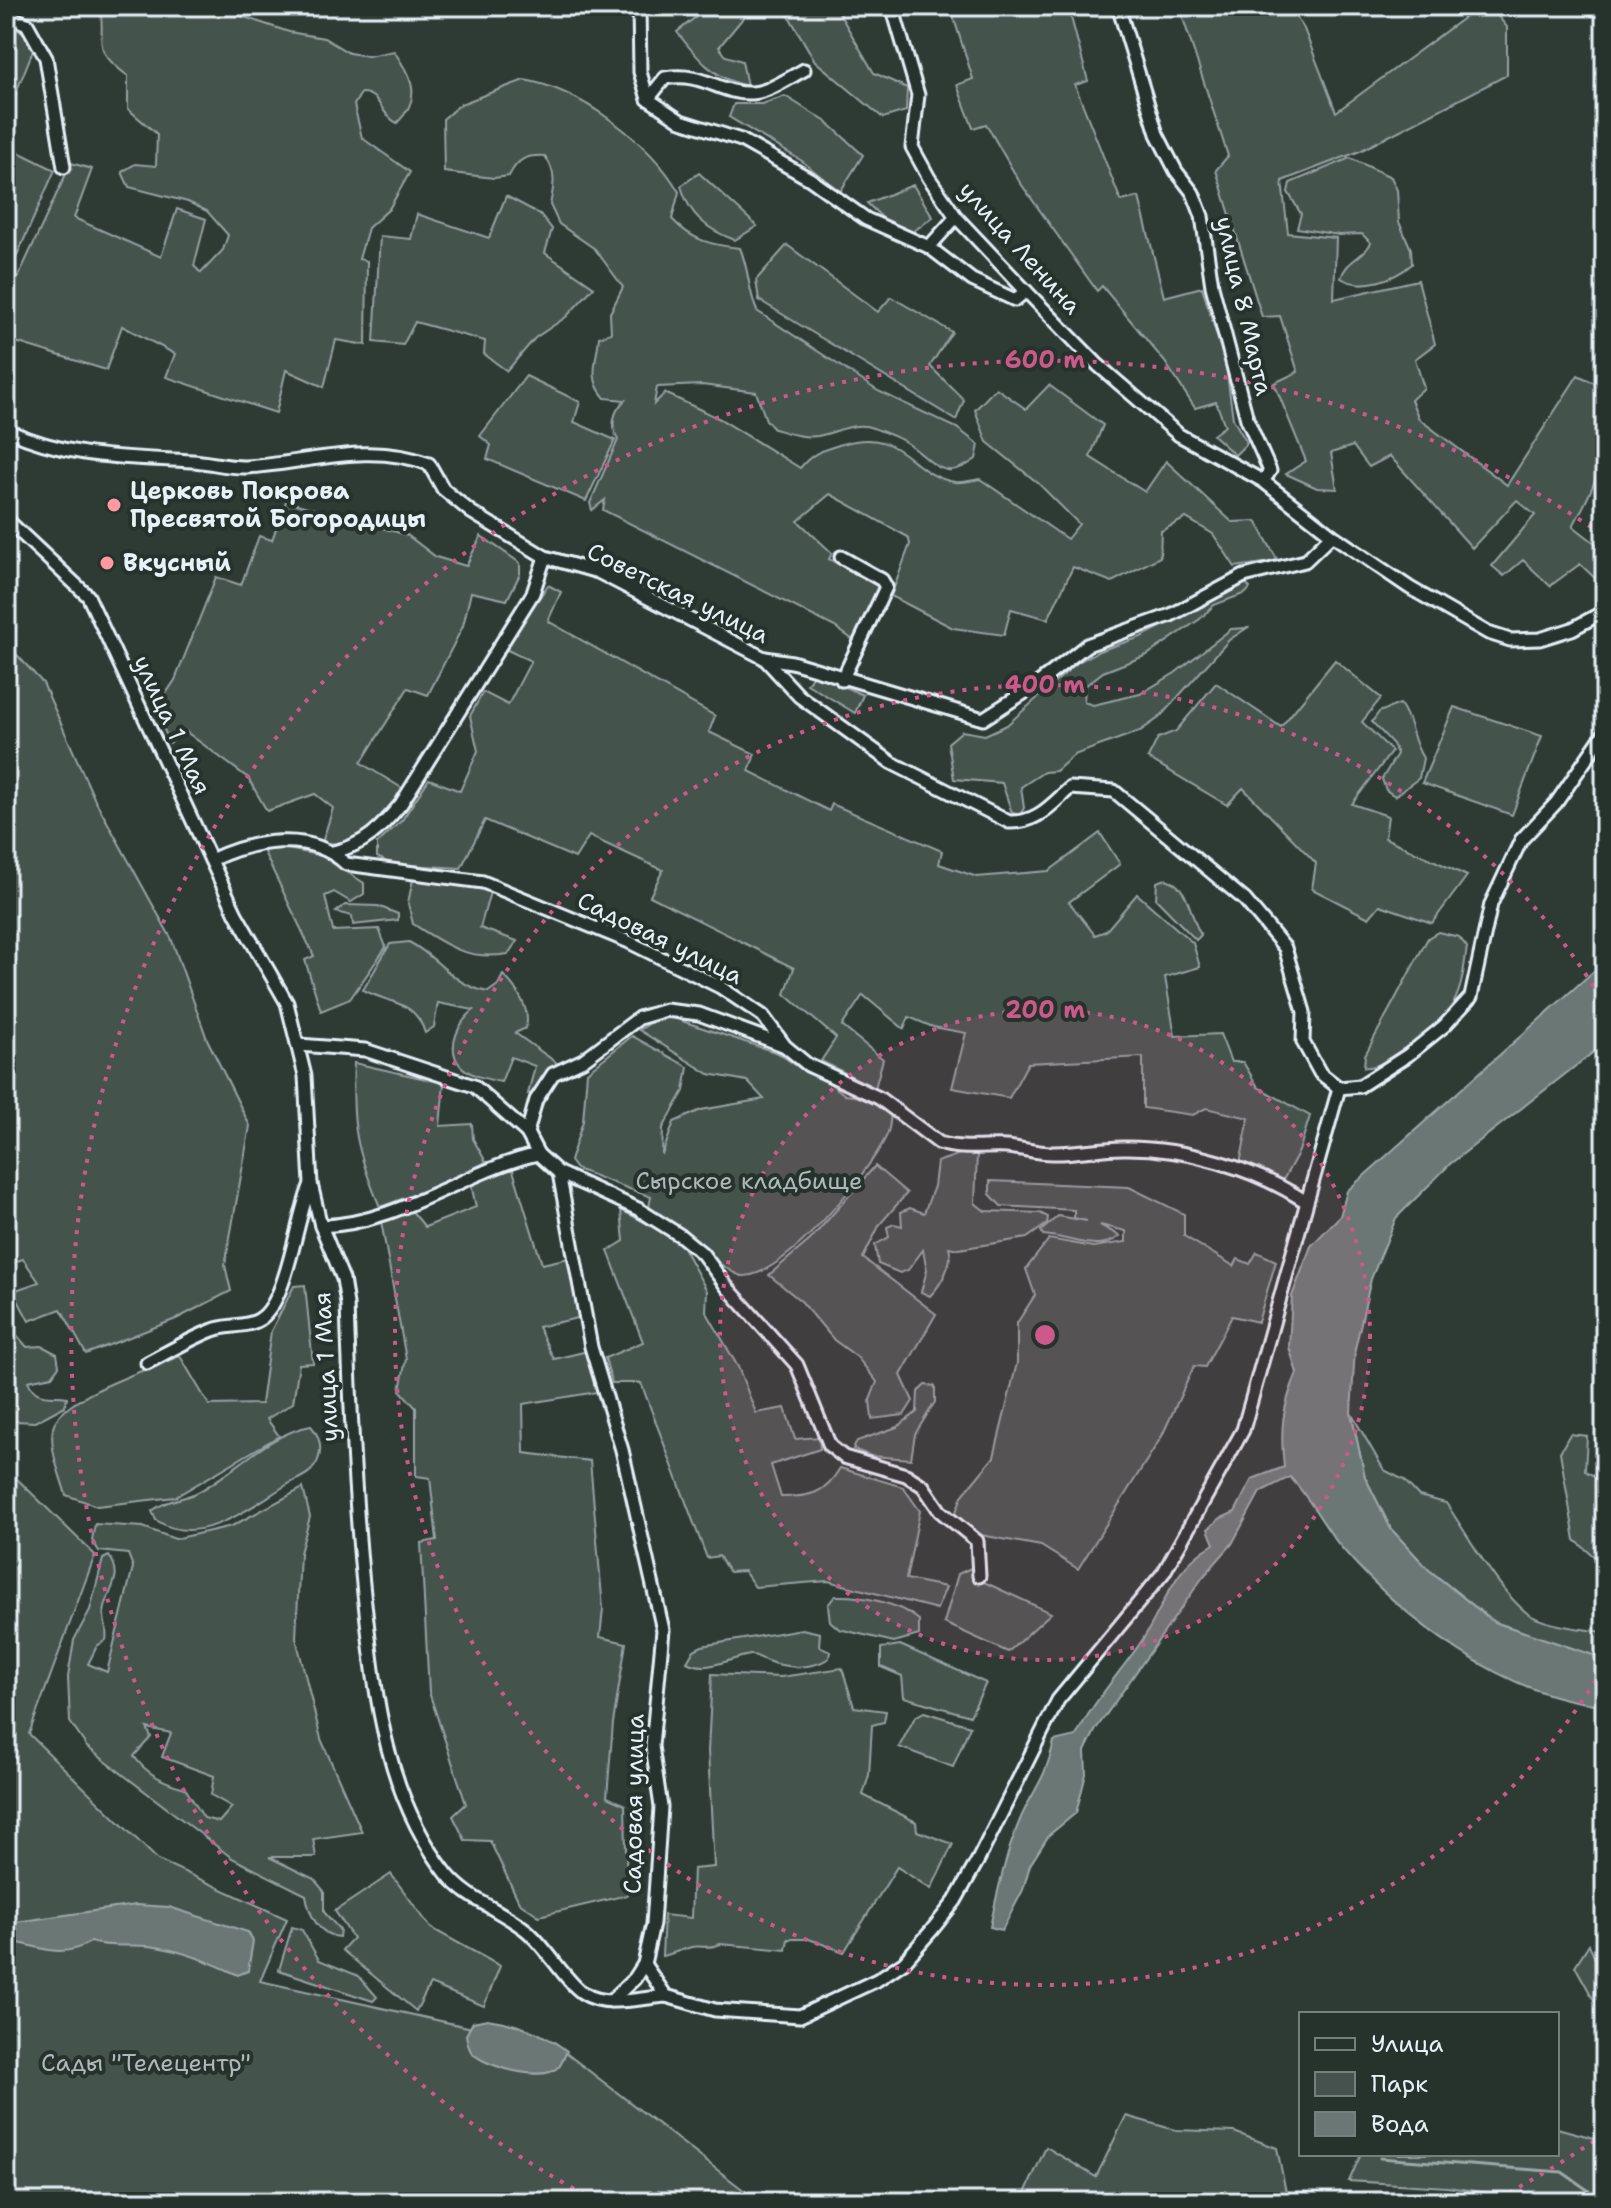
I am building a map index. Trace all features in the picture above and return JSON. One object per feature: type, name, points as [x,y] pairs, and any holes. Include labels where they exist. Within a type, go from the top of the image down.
[{"type":"street","points":[[639,6],[640,72],[648,99],[681,121],[741,140],[810,179],[866,219],[929,247],[972,280],[1015,300],[1026,291]]},
{"type":"street","name":"улица Ленина","points":[[892,6],[918,95],[912,147],[956,217],[1098,365],[1179,435],[1263,481],[1332,535],[1410,588],[1488,633],[1510,640],[1540,639],[1572,629],[1605,611]]},
{"type":"street","name":"улица 8 Марта","points":[[1118,6],[1157,134],[1176,171],[1193,193],[1202,216],[1212,286],[1247,419],[1270,471],[1263,481]]},
{"type":"street","points":[[6,15],[27,24],[46,58],[64,167]]},
{"type":"street","points":[[648,99],[665,78],[684,75],[707,79],[733,91],[754,93],[804,70]]},
{"type":"street","points":[[929,247],[956,217]]},
{"type":"street","name":"Советская улица","points":[[6,430],[34,442],[122,460],[193,461],[244,467],[376,452],[409,456],[429,464],[443,489],[471,512],[545,557],[598,572],[764,658],[799,696],[892,763],[1009,822],[1036,819],[1070,788],[1114,791],[1245,900],[1285,948],[1304,1012],[1303,1042],[1320,1073],[1339,1088]]},
{"type":"street","name":"улица 1 Мая","points":[[6,519],[88,596],[253,947],[274,976],[287,1003],[305,1076],[311,1184],[321,1226],[343,1279],[347,1304],[355,1507],[373,1676],[392,1769],[402,1794],[433,1854],[450,1878],[541,1942],[582,1993],[610,2001]]},
{"type":"street","points":[[764,658],[792,662],[842,680],[983,719],[1036,685],[1087,645],[1171,615],[1244,576],[1305,561],[1332,535]]},
{"type":"street","points":[[333,852],[355,847],[378,831],[401,804],[533,593],[545,557]]},
{"type":"street","points":[[841,557],[882,580],[886,587],[842,680]]},
{"type":"street","points":[[610,2001],[666,1996],[715,2010],[800,2016],[877,1980],[904,1962],[955,1901],[1058,1700],[1164,1572],[1243,1430],[1305,1201],[1318,1172],[1339,1088],[1360,1086],[1408,1055],[1444,1026],[1471,997],[1491,904],[1521,840],[1556,803],[1605,732]]},
{"type":"street","name":"Садовая улица","points":[[211,860],[242,845],[298,843],[333,852],[346,864],[483,882],[629,942],[720,987],[763,1016],[785,1046],[808,1065],[879,1098],[939,1143],[950,1147],[1008,1147],[1053,1154],[1126,1148],[1179,1155],[1277,1183],[1305,1201]]},
{"type":"street","points":[[527,1133],[536,1100],[553,1074],[583,1060],[639,1018],[666,1010],[699,1014],[785,1046]]},
{"type":"street","points":[[299,1045],[365,1050],[432,1069],[474,1086],[527,1133],[538,1154],[559,1173],[638,1209],[702,1253],[727,1287],[797,1365],[830,1446],[844,1457],[906,1475],[923,1486],[940,1511],[977,1541],[979,1576]]},
{"type":"street","points":[[321,1226],[349,1225],[384,1215],[503,1162],[538,1154]]},
{"type":"street","name":"Садовая улица","points":[[559,1173],[591,1347],[622,1450],[663,1630],[652,1746],[661,1807],[653,1924],[644,1964],[610,2001]]},
{"type":"street","points":[[147,1363],[215,1329],[258,1321],[272,1309],[287,1268],[299,1209],[311,1184]]},
{"type":"street","points":[[644,1964],[666,1996]]},
{"type":"green space","points":[[100,6],[211,6],[289,32],[324,38],[349,53],[368,56],[394,51],[410,79],[410,105],[397,123],[368,94],[361,93],[354,105],[362,138],[410,172],[389,209],[368,228],[359,259],[367,261],[366,345],[336,340],[324,387],[286,370],[276,413],[166,377],[175,354],[122,326],[106,370],[6,339],[6,303],[71,163],[92,169],[74,218],[161,257],[177,209],[206,219],[194,266],[201,273],[223,250],[228,235],[207,211],[188,202],[129,187],[122,172],[135,164],[156,166],[157,134],[128,109],[128,76],[103,51]]},
{"type":"green space","points":[[691,6],[753,6],[719,47],[726,56],[742,61],[747,86],[716,73],[699,59],[677,32],[697,16]]},
{"type":"green space","points":[[783,6],[835,6],[874,73],[907,88],[906,111],[883,118],[815,61]]},
{"type":"green space","points":[[950,6],[1068,6],[1088,81],[1075,85],[1121,201],[1139,197],[1164,297],[1202,287],[1226,366],[1233,419],[1247,443],[1235,455],[1213,435],[1225,426],[1216,402],[1195,408],[1165,362],[1102,286],[1097,291],[1019,181],[986,124],[973,128],[957,85],[973,79]]},
{"type":"green space","points":[[1179,6],[1289,6],[1304,29],[1336,112],[1480,6],[1490,6],[1507,27],[1507,75],[1360,151],[1282,181],[1288,233],[1336,238],[1334,299],[1418,280],[1435,344],[1415,359],[1424,388],[1411,400],[1419,419],[1507,485],[1578,375],[1605,388],[1601,460],[1592,490],[1573,526],[1605,551],[1605,581],[1601,584],[1580,564],[1550,586],[1523,560],[1504,576],[1492,566],[1535,515],[1517,500],[1472,548],[1390,456],[1369,467],[1353,446],[1331,453],[1337,489],[1317,488],[1286,474],[1306,461],[1274,383],[1298,372],[1280,316],[1262,317],[1216,170],[1228,156]]},
{"type":"green space","points":[[6,25],[23,32],[33,50],[6,118]]},
{"type":"green space","points":[[524,80],[546,85],[590,106],[651,155],[679,192],[672,219],[703,241],[740,248],[757,311],[878,391],[957,428],[979,445],[976,459],[955,470],[947,470],[939,468],[903,441],[866,426],[812,436],[774,429],[766,420],[756,392],[702,385],[657,387],[654,404],[665,393],[720,419],[800,468],[814,455],[829,448],[863,440],[879,441],[893,446],[939,478],[958,482],[980,479],[1067,539],[1079,524],[1038,483],[987,442],[975,410],[996,388],[1026,409],[1049,385],[1103,425],[1090,457],[1145,492],[1166,461],[1232,522],[1256,521],[1278,561],[1235,567],[1213,534],[1186,518],[1161,531],[1160,557],[1112,582],[1073,567],[1048,619],[1011,609],[1004,635],[953,628],[891,596],[910,544],[908,537],[830,494],[798,521],[832,553],[829,559],[880,587],[880,595],[856,642],[835,627],[603,510],[605,500],[592,510],[590,503],[618,440],[614,429],[615,414],[625,400],[605,398],[599,391],[594,369],[599,337],[611,333],[610,313],[623,287],[595,249],[559,224],[550,205],[553,174],[545,156],[524,159],[509,176],[494,178],[444,172],[443,119],[461,104]]},
{"type":"green space","points":[[785,96],[828,123],[863,155],[840,192],[802,161],[729,117],[734,104],[762,104]]},
{"type":"green space","points":[[6,146],[55,170],[6,280]]},
{"type":"green space","points":[[1350,158],[1391,177],[1397,190],[1399,222],[1411,249],[1412,264],[1378,282],[1349,282],[1341,278],[1347,267],[1371,243],[1362,234],[1339,235],[1297,228],[1301,214],[1288,192],[1290,183]]},
{"type":"green space","points":[[699,173],[757,226],[735,240],[700,220],[681,186]]},
{"type":"green space","points":[[913,185],[933,217],[911,233],[890,225],[867,203]]},
{"type":"green space","points":[[506,196],[540,214],[552,229],[545,253],[594,287],[566,317],[535,338],[507,371],[484,354],[485,341],[415,322],[403,345],[374,342],[380,236],[411,239],[417,214],[489,238]]},
{"type":"green space","points":[[787,245],[878,312],[891,297],[952,332],[930,366],[964,400],[956,420],[759,300],[756,280]]},
{"type":"green space","points":[[526,376],[580,402],[574,422],[615,440],[586,501],[487,459],[491,445],[480,436]]},
{"type":"green space","points":[[286,501],[407,535],[436,557],[466,566],[481,536],[520,563],[520,574],[507,600],[471,592],[463,626],[428,695],[408,688],[361,763],[405,790],[380,821],[349,841],[322,843],[333,808],[315,794],[267,811],[248,778],[185,731],[170,743],[155,710],[175,680],[216,577],[241,585],[259,536],[272,540]]},
{"type":"green space","points":[[1246,583],[1250,588],[1246,593],[1214,605],[1200,619],[1147,655],[1103,672],[1085,686],[1084,702],[1093,705],[1140,694],[1175,673],[1231,629],[1247,628],[1229,640],[1159,718],[1140,731],[1074,755],[1056,771],[1044,772],[1021,787],[1024,808],[1020,815],[1012,813],[1002,783],[954,779],[948,743],[962,731],[985,735],[1007,725],[1078,662],[1099,651],[1141,637]]},
{"type":"green space","points":[[548,585],[561,592],[548,621],[715,716],[709,732],[755,754],[749,771],[829,811],[832,804],[942,851],[939,864],[977,877],[1049,871],[1100,833],[1120,864],[1069,902],[1095,935],[1106,931],[1137,894],[1193,943],[1200,967],[1165,977],[1175,1036],[1220,1034],[1231,1062],[1243,1062],[1258,1087],[1310,1116],[1299,1151],[1283,1180],[1240,1164],[1249,1118],[1206,1108],[1193,1115],[1143,1108],[1143,1057],[1028,1063],[1009,1098],[952,1088],[966,1033],[933,1027],[909,1017],[904,1029],[863,995],[842,1026],[883,1059],[875,1088],[821,1061],[836,1038],[785,994],[794,968],[650,896],[663,870],[589,836],[575,858],[485,820],[461,868],[391,864],[377,857],[377,844],[402,820],[429,779],[460,791],[478,751],[470,716],[483,692],[508,705],[531,661],[505,649]]},
{"type":"green space","points":[[6,643],[43,683],[94,798],[171,938],[207,1039],[250,1126],[225,1265],[231,1291],[176,1319],[86,1354],[61,1309],[29,1321],[13,1291],[39,1282],[23,1259],[6,1265]]},
{"type":"green space","points":[[1335,660],[1381,698],[1362,722],[1392,751],[1352,804],[1388,816],[1385,838],[1467,876],[1432,923],[1380,905],[1369,918],[1312,889],[1316,863],[1243,788],[1227,805],[1148,758],[1158,738],[1176,731],[1216,683],[1281,727]]},
{"type":"green space","points":[[814,673],[863,695],[855,713],[807,684]]},
{"type":"green space","points":[[1400,704],[1423,758],[1419,778],[1395,796],[1386,790],[1382,779],[1397,754],[1393,744],[1372,722],[1379,712]]},
{"type":"green space","points":[[1454,707],[1542,736],[1512,815],[1422,783]]},
{"type":"green space","points":[[278,847],[322,856],[364,883],[364,894],[351,902],[334,892],[325,896],[333,931],[379,929],[386,947],[350,999],[321,1011],[305,960],[314,956],[262,848]]},
{"type":"green space","points":[[413,879],[469,885],[490,892],[480,928],[517,941],[508,954],[494,956],[458,950],[436,939],[413,924],[408,903]]},
{"type":"green space","points":[[1166,879],[1185,895],[1201,935],[1196,940],[1156,899],[1157,882]]},
{"type":"green space","points":[[345,905],[378,906],[398,914],[398,920],[353,925],[352,916],[336,912]]},
{"type":"green space","points":[[1438,932],[1459,937],[1467,947],[1454,1002],[1414,1044],[1386,1061],[1364,1067],[1365,1055],[1428,938]]},
{"type":"green space","points":[[409,942],[455,977],[475,988],[488,992],[498,985],[503,975],[513,986],[524,1006],[527,1021],[526,1028],[515,1033],[557,1063],[533,1093],[528,1094],[535,1066],[511,1057],[501,1082],[474,1074],[460,1065],[454,1050],[456,1035],[474,1010],[438,1003],[434,1027],[425,1033],[421,1022],[408,1009],[363,990],[390,944]]},
{"type":"green space","name":"Сырское кладбище","points":[[673,1018],[778,1053],[807,1073],[822,1077],[845,1095],[861,1097],[891,1113],[886,1137],[844,1197],[802,1242],[760,1272],[743,1276],[735,1273],[649,1207],[651,1197],[576,1169],[570,1161],[583,1121],[587,1072],[632,1036],[688,1067],[684,1091],[663,1128],[662,1155],[674,1122],[701,1110],[764,1099],[747,1081],[709,1074],[639,1030],[657,1019]]},
{"type":"green space","points":[[354,1063],[444,1083],[440,1126],[472,1124],[473,1139],[486,1162],[445,1183],[380,1207],[357,1137],[353,1104]]},
{"type":"green space","points":[[963,1153],[977,1154],[975,1203],[985,1211],[1040,1213],[1048,1217],[1047,1224],[1027,1238],[959,1249],[949,1247],[946,1273],[930,1296],[921,1292],[927,1270],[923,1250],[908,1270],[900,1273],[878,1264],[875,1245],[889,1237],[887,1227],[894,1224],[902,1226],[901,1212],[910,1208],[924,1213],[934,1186],[937,1162]]},
{"type":"green space","points":[[875,1166],[907,1193],[880,1224],[863,1258],[936,1314],[901,1375],[913,1401],[904,1415],[872,1419],[870,1400],[877,1382],[857,1357],[834,1340],[802,1302],[769,1275],[810,1240]]},
{"type":"green space","points":[[512,1167],[542,1264],[569,1258],[582,1317],[538,1327],[554,1359],[588,1351],[597,1392],[523,1404],[524,1453],[590,1461],[603,1609],[600,1637],[626,1643],[613,1723],[607,1797],[625,1805],[627,1895],[539,1916],[519,1902],[490,1841],[465,1840],[453,1816],[466,1804],[429,1692],[421,1543],[437,1540],[430,1478],[416,1476],[416,1408],[400,1390],[406,1359],[381,1221],[411,1210],[425,1227],[476,1207],[471,1184]]},
{"type":"green space","points":[[990,1181],[1129,1187],[1184,1214],[1184,1236],[1234,1266],[1238,1259],[1250,1264],[1257,1252],[1276,1261],[1258,1322],[1232,1316],[1205,1367],[1194,1366],[1162,1436],[1078,1569],[1041,1546],[981,1535],[955,1515],[962,1496],[994,1457],[1017,1363],[1017,1323],[1035,1295],[1026,1269],[1049,1239],[1093,1247],[1126,1242],[1126,1231],[1100,1225],[1120,1236],[1102,1244],[1043,1235],[1041,1231],[1058,1216],[1087,1221],[1074,1218],[1074,1210],[1001,1206],[990,1194]]},
{"type":"green space","points":[[621,1210],[679,1240],[707,1291],[706,1311],[738,1367],[756,1413],[785,1408],[795,1439],[819,1437],[820,1449],[771,1465],[781,1497],[816,1492],[829,1484],[840,1468],[903,1487],[920,1511],[906,1579],[946,1587],[937,1609],[828,1581],[755,1587],[744,1571],[729,1572],[719,1556],[707,1558],[641,1383],[612,1383],[605,1358],[643,1342],[608,1251],[624,1241]]},
{"type":"green space","points":[[305,1285],[313,1363],[299,1364],[293,1403],[267,1419],[279,1436],[175,1497],[97,1506],[66,1495],[52,1436],[59,1416],[71,1405],[108,1385],[180,1356],[209,1405],[261,1404],[271,1331],[294,1286]]},
{"type":"green space","points":[[6,1323],[27,1347],[42,1346],[57,1354],[59,1366],[52,1376],[28,1381],[39,1394],[67,1397],[65,1406],[35,1422],[15,1421],[6,1425]]},
{"type":"green space","points":[[925,1385],[935,1386],[935,1402],[915,1434],[911,1459],[871,1456],[853,1449],[857,1441],[897,1427],[917,1412],[918,1392]]},
{"type":"green space","points":[[1351,1413],[1384,1470],[1404,1480],[1419,1496],[1446,1503],[1494,1576],[1516,1603],[1543,1621],[1605,1632],[1605,1659],[1494,1622],[1429,1570],[1391,1529],[1365,1477]]},
{"type":"green space","points":[[311,1426],[318,1438],[320,1451],[312,1470],[304,1476],[239,1514],[206,1528],[172,1528],[156,1520],[152,1511],[157,1507],[198,1492],[266,1445]]},
{"type":"green space","points":[[1570,1434],[1587,1436],[1585,1471],[1605,1482],[1605,1566],[1575,1540],[1560,1452]]},
{"type":"green space","name":"Сады \"Телецентр\"","points":[[11,1473],[95,1555],[29,1734],[158,1860],[287,1919],[260,1981],[558,2047],[759,2202],[6,2202],[6,1475]]},
{"type":"green space","points":[[303,1488],[310,1517],[300,1553],[296,1638],[321,1739],[362,1832],[313,1839],[316,1857],[269,1857],[314,1879],[324,1891],[324,1912],[340,1930],[339,1937],[320,1928],[309,1909],[306,1895],[232,1858],[87,1747],[70,1722],[68,1677],[74,1640],[90,1610],[103,1559],[109,1556],[116,1571],[115,1578],[105,1606],[106,1640],[97,1646],[88,1664],[107,1672],[133,1567],[128,1554],[99,1551],[92,1540],[95,1524],[143,1527],[175,1539],[232,1526]],"holes":[[[147,1728],[171,1733],[162,1757],[214,1776],[211,1795],[232,1807],[219,1822],[204,1818],[185,1788],[156,1777],[134,1756],[151,1737]]]},
{"type":"green space","points":[[971,1568],[973,1577],[1051,1613],[1008,1652],[944,1623],[958,1574]]},
{"type":"green space","points":[[835,1596],[868,1599],[901,1609],[919,1620],[919,1635],[894,1642],[839,1629],[830,1621],[828,1605]]},
{"type":"green space","points":[[802,1629],[820,1633],[819,1646],[830,1651],[829,1658],[815,1665],[799,1667],[752,1655],[702,1666],[687,1662],[694,1650],[702,1646]]},
{"type":"green space","points":[[900,1645],[986,1683],[970,1716],[904,1697],[902,1676],[881,1667],[881,1648]]},
{"type":"green space","points":[[842,1668],[854,1707],[886,1711],[884,1722],[872,1725],[869,1775],[863,1795],[916,1822],[917,1831],[953,1844],[931,1889],[897,1867],[844,1952],[809,1939],[788,1939],[786,1950],[720,1944],[692,1947],[662,1956],[664,1915],[691,1918],[693,1869],[714,1867],[708,1751],[712,1674],[781,1677]]},
{"type":"green space","points":[[924,1712],[970,1726],[953,1767],[899,1747],[915,1717]]},
{"type":"green space","points":[[391,1874],[431,1928],[500,1966],[484,2006],[430,1984],[416,2011],[342,1950],[353,1938],[335,1911]]},
{"type":"green space","points":[[292,1927],[302,1930],[319,1960],[359,1976],[377,1997],[373,2001],[279,1970]]},
{"type":"green space","points":[[1589,1944],[1605,1985],[1605,2020],[1575,1966]]},
{"type":"green space","points":[[1126,2116],[1175,2130],[1234,2132],[1277,2148],[1288,2202],[1021,2202],[1046,2147],[1096,2177]]},
{"type":"green space","points":[[1559,2129],[1605,2141],[1605,2202],[1553,2202],[1447,2187],[1349,2181],[1360,2156],[1559,2156]]},
{"type":"water","points":[[1605,961],[1605,1043],[1450,1164],[1396,1218],[1371,1279],[1355,1349],[1351,1413],[1365,1477],[1391,1529],[1429,1570],[1494,1622],[1605,1659],[1605,1705],[1568,1699],[1531,1688],[1495,1672],[1426,1627],[1366,1575],[1341,1547],[1290,1477],[1260,1492],[1232,1544],[1203,1577],[1096,1729],[1085,1751],[1086,1774],[1076,1813],[1049,1835],[1030,1865],[1023,1890],[1002,1930],[990,1927],[1015,1833],[1043,1775],[1054,1741],[1076,1736],[1148,1631],[1178,1577],[1199,1554],[1214,1544],[1208,1529],[1219,1519],[1235,1512],[1252,1479],[1284,1467],[1283,1419],[1297,1373],[1289,1347],[1292,1296],[1311,1246],[1340,1216],[1347,1191]]},
{"type":"water","points":[[136,1905],[169,1907],[248,1932],[253,1941],[248,1971],[238,1975],[194,1957],[148,1946],[91,1942],[79,1948],[58,1951],[6,1941],[9,1923]]},
{"type":"water","points":[[487,2019],[508,2023],[549,2039],[567,2051],[561,2064],[550,2072],[540,2074],[501,2068],[479,2058],[472,2053],[466,2035],[473,2022]]},
{"type":"waterway","points":[[1380,2158],[1562,2172],[1605,2202]]},
{"type":"place","name":"Церковь Покрова Пресвятой Богородицы","points":[[114,505]]},
{"type":"place","name":"Вкусный","points":[[107,563]]}]
